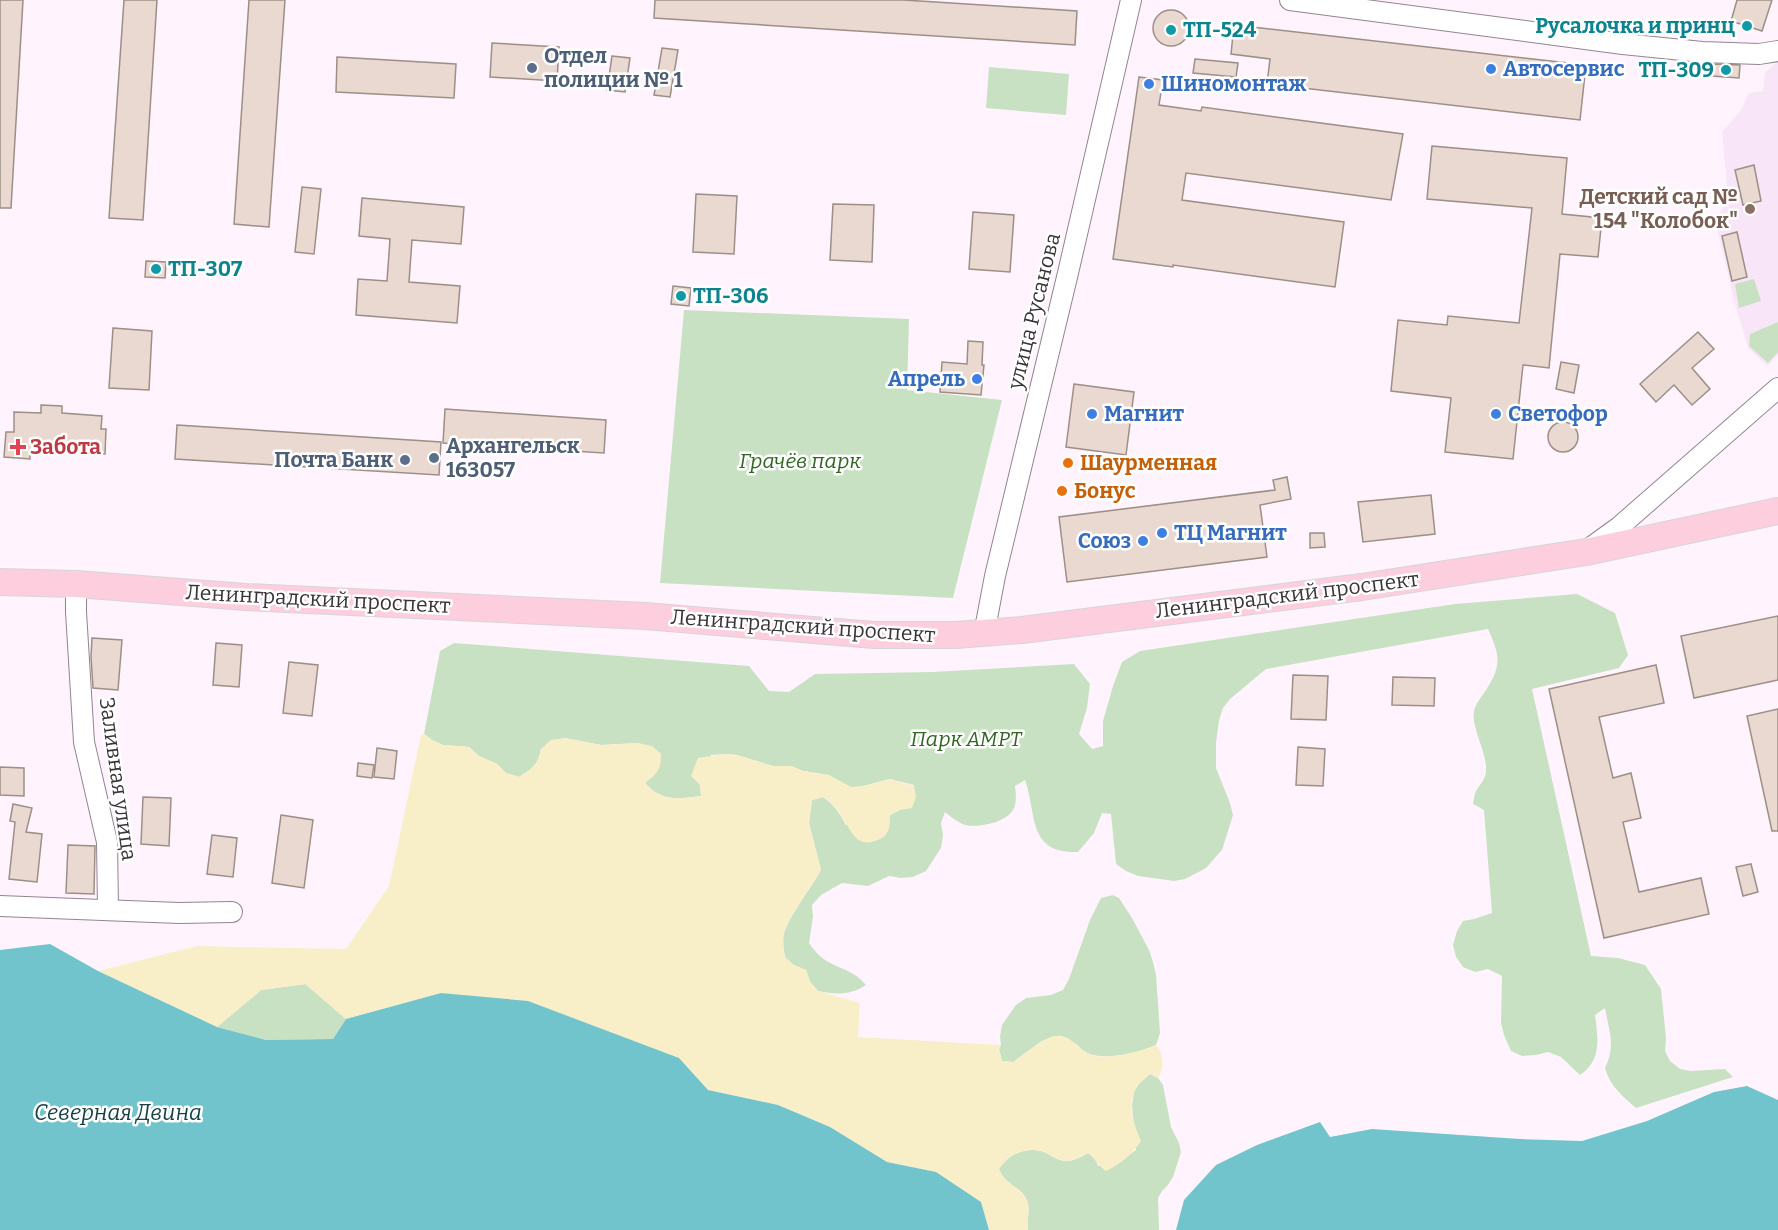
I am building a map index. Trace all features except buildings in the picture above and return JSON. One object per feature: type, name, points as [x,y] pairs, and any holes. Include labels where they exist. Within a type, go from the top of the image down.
[{"type":"main road","name":"Ленинградский проспект","points":[[0,582],[76,584],[246,597],[645,616],[874,634],[984,634],[1362,587],[1586,552],[1778,511]]},
{"type":"street","name":"улица Русанова","points":[[984,634],[994,576],[1071,261],[1131,0]]},
{"type":"street","points":[[1290,0],[1623,44],[1702,52],[1759,54],[1778,51]]},
{"type":"street","points":[[1586,552],[1619,527],[1778,388]]},
{"type":"street","name":"Заливная улица","points":[[76,584],[84,742],[107,842],[108,909]]},
{"type":"street","points":[[0,906],[179,913],[232,912]]},
{"type":"shaded area","name":"Детский сад № 154 \"Колобок\"","points":[[1778,61],[1778,355],[1767,366],[1748,348],[1715,220],[1728,199],[1722,132],[1741,110],[1749,93],[1763,91],[1765,73]]},
{"type":"green space","points":[[989,67],[1069,74],[1066,115],[986,108]]},
{"type":"green space","points":[[1754,279],[1761,301],[1739,308],[1735,284]]},
{"type":"green space","name":"Грачёв парк","points":[[684,310],[909,319],[907,390],[1002,400],[953,598],[660,583]]},
{"type":"green space","points":[[1778,322],[1778,352],[1768,363],[1749,346],[1750,334]]},
{"type":"green space","name":"Парк АМРТ","points":[[1577,594],[1615,613],[1628,655],[1619,668],[1532,689],[1591,956],[1618,958],[1645,965],[1661,989],[1666,1038],[1665,1051],[1670,1061],[1680,1069],[1691,1071],[1725,1069],[1733,1077],[1636,1108],[1613,1085],[1605,1068],[1611,1045],[1605,1008],[1595,1015],[1597,1048],[1595,1056],[1592,1063],[1580,1075],[1561,1057],[1548,1052],[1522,1056],[1511,1051],[1501,1023],[1502,976],[1488,969],[1475,972],[1463,967],[1456,957],[1453,945],[1463,921],[1492,913],[1484,810],[1473,804],[1475,793],[1486,773],[1486,763],[1475,725],[1474,711],[1495,674],[1498,660],[1488,629],[1266,669],[1230,699],[1223,708],[1216,743],[1216,768],[1233,815],[1222,850],[1206,868],[1185,879],[1174,881],[1138,876],[1116,864],[1111,814],[1102,813],[1094,833],[1078,852],[1062,851],[1050,846],[1037,830],[1025,780],[1015,786],[1016,802],[1013,810],[998,821],[970,826],[957,821],[945,812],[941,823],[943,835],[941,848],[926,871],[913,877],[889,876],[868,886],[842,883],[821,895],[812,905],[813,917],[809,943],[823,958],[859,978],[866,985],[855,991],[843,993],[818,991],[810,982],[806,970],[785,958],[784,933],[821,870],[809,823],[812,800],[823,797],[846,825],[890,815],[900,810],[914,785],[890,779],[851,788],[829,775],[803,771],[791,766],[773,766],[737,755],[725,754],[711,755],[700,785],[701,796],[670,798],[657,793],[644,782],[654,776],[638,743],[601,745],[565,738],[541,749],[534,766],[519,777],[506,773],[497,764],[479,756],[469,747],[443,745],[424,734],[440,651],[454,643],[749,666],[769,691],[789,692],[815,674],[932,672],[1074,664],[1090,684],[1087,708],[1079,734],[1092,749],[1103,746],[1103,721],[1122,662],[1140,651],[1455,604]]},
{"type":"green space","points":[[1113,895],[1119,898],[1132,918],[1153,962],[1160,1033],[1156,1045],[1131,1053],[1103,1056],[1087,1053],[1074,1043],[1054,1036],[1042,1041],[1013,1062],[1002,1061],[999,1049],[1002,1025],[1016,1005],[1026,998],[1051,995],[1063,990],[1101,898]]},
{"type":"green space","points":[[306,984],[346,1019],[333,1039],[266,1040],[217,1027],[261,990]]},
{"type":"green space","points":[[1150,1074],[1158,1078],[1163,1085],[1171,1127],[1181,1152],[1173,1177],[1158,1198],[1159,1230],[1028,1230],[1027,1201],[1021,1192],[1005,1179],[999,1169],[1013,1155],[1031,1150],[1038,1150],[1066,1161],[1075,1160],[1088,1153],[1095,1158],[1098,1166],[1121,1161],[1136,1150],[1132,1105],[1135,1087]]},
{"type":"sand","points":[[424,734],[443,745],[469,747],[479,756],[497,764],[506,773],[519,777],[534,766],[541,749],[551,740],[565,738],[601,745],[638,743],[652,746],[661,754],[660,764],[655,774],[645,783],[657,793],[670,798],[701,796],[700,785],[691,776],[698,758],[725,754],[737,755],[773,766],[791,766],[803,771],[829,775],[851,787],[890,779],[914,786],[916,797],[912,808],[890,815],[886,835],[872,842],[865,842],[855,837],[838,811],[823,797],[812,800],[809,823],[821,870],[796,909],[784,933],[785,957],[794,965],[806,970],[810,982],[818,991],[860,1003],[858,1037],[1001,1045],[999,1049],[1002,1061],[1013,1062],[1042,1041],[1058,1036],[1069,1039],[1087,1053],[1107,1057],[1125,1055],[1156,1045],[1163,1061],[1162,1070],[1158,1078],[1150,1074],[1142,1081],[1133,1097],[1132,1114],[1141,1141],[1125,1159],[1106,1171],[1088,1153],[1075,1160],[1066,1161],[1038,1150],[1013,1155],[999,1169],[1005,1179],[1021,1192],[1027,1201],[1028,1230],[989,1230],[981,1202],[936,1172],[887,1162],[830,1127],[778,1105],[708,1090],[679,1058],[441,993],[346,1019],[305,984],[261,990],[217,1027],[98,971],[197,946],[346,949],[389,886],[421,735]]},
{"type":"water","name":"Северная Двина","points":[[50,944],[98,971],[217,1027],[266,1040],[333,1039],[346,1019],[441,993],[528,1001],[679,1058],[708,1090],[778,1105],[830,1127],[887,1162],[936,1172],[981,1202],[989,1230],[0,1230],[0,950]]},
{"type":"water","points":[[1747,1086],[1778,1100],[1778,1230],[1176,1230],[1184,1200],[1216,1165],[1257,1145],[1320,1122],[1330,1137],[1372,1129],[1582,1141],[1647,1121],[1714,1092]]},
{"type":"place","name":"Русалочка и принц","points":[[1747,26]]},
{"type":"place","name":"ТП-524","points":[[1171,30]]},
{"type":"place","name":"Отдел полиции № 1","points":[[532,68]]},
{"type":"place","name":"Автосервис","points":[[1491,69]]},
{"type":"place","name":"ТП-309","points":[[1726,70]]},
{"type":"place","name":"Шиномонтаж","points":[[1149,84]]},
{"type":"place","name":"Детский сад № 154 \"Колобок\"","points":[[1750,209]]},
{"type":"place","name":"ТП-307","points":[[156,269]]},
{"type":"place","name":"ТП-306","points":[[681,296]]},
{"type":"place","name":"Апрель","points":[[977,379]]},
{"type":"place","name":"Магнит","points":[[1092,414]]},
{"type":"place","name":"Светофор","points":[[1496,414]]},
{"type":"place","name":"Забота","points":[[18,447]]},
{"type":"place","name":"Архангельск 163057","points":[[434,458]]},
{"type":"place","name":"Почта Банк","points":[[405,460]]},
{"type":"place","name":"Шаурменная","points":[[1068,463]]},
{"type":"place","name":"Бонус","points":[[1062,491]]},
{"type":"place","name":"ТЦ Магнит","points":[[1162,533]]},
{"type":"place","name":"Союз","points":[[1143,541]]}]
